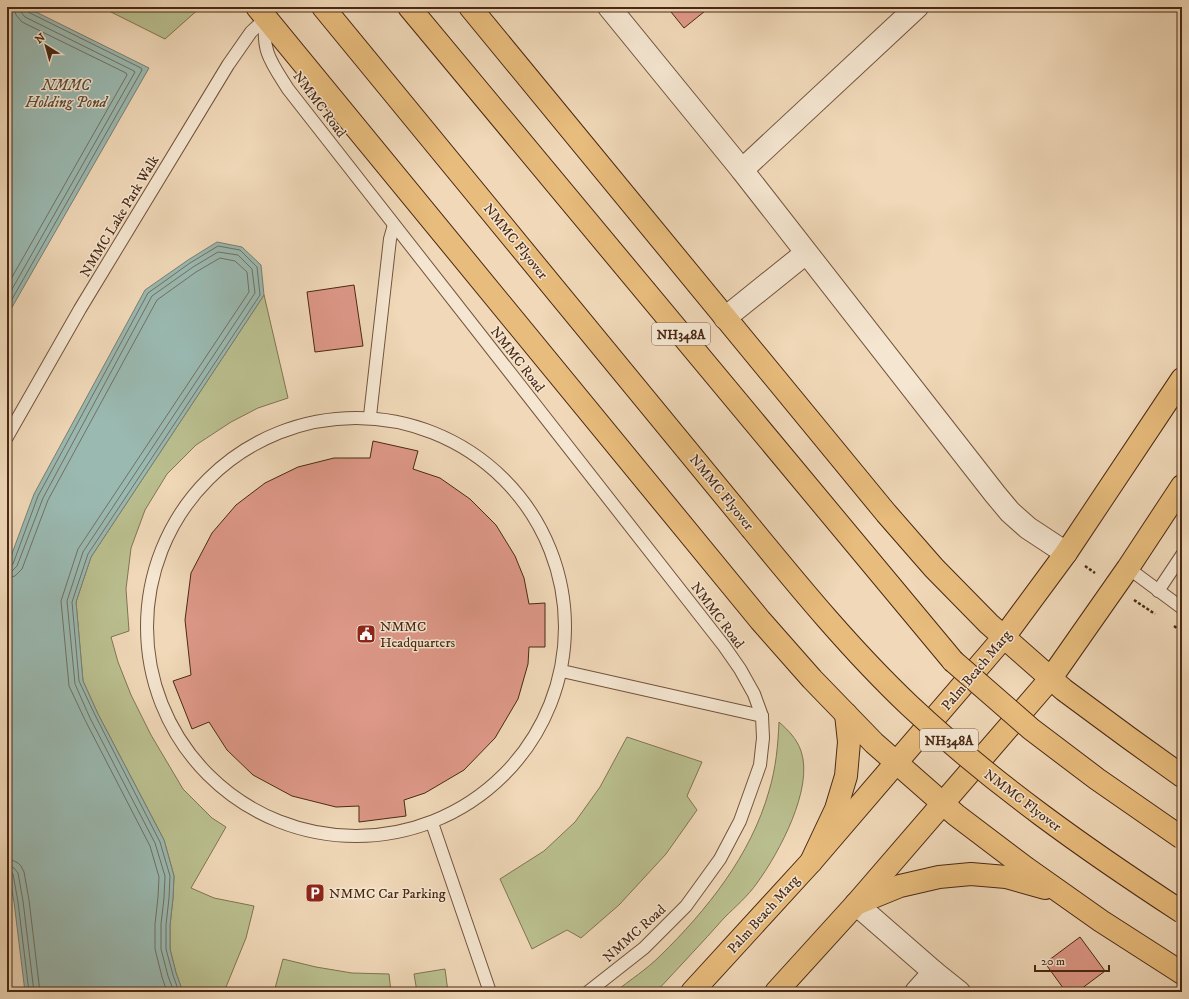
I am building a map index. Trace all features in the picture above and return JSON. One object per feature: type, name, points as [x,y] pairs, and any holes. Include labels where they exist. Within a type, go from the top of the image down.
[{"type":"main road","name":"NMMC Flyover","points":[[323,7],[751,528],[850,644],[910,706],[990,776],[1064,832],[1131,879],[1182,912]]},
{"type":"main road","name":"NH348A","points":[[409,7],[953,661]]},
{"type":"main road","points":[[470,7],[725,318],[934,568],[988,624],[1051,678],[1129,738],[1182,776]]},
{"type":"main road","points":[[261,12],[760,620],[812,679],[874,743],[956,815],[1101,921],[1182,973]]},
{"type":"main road","name":"Palm Beach Marg","points":[[692,992],[811,862],[1004,637],[1066,553],[1182,379]]},
{"type":"main road","points":[[776,992],[856,904],[1051,678],[1128,568],[1182,486]]},
{"type":"main road","name":"NH348A","points":[[953,661],[846,546],[896,603],[953,661],[1031,729],[1097,779],[1182,838]]},
{"type":"main road","points":[[811,862],[836,809],[846,776],[849,742],[846,714]]},
{"type":"main road","points":[[856,904],[900,886],[939,877],[971,874],[1006,876],[1060,892]]},
{"type":"street","points":[[609,7],[742,170],[1010,512],[1028,528],[1066,553]]},
{"type":"street","points":[[742,170],[917,7]]},
{"type":"street","points":[[725,318],[806,253]]},
{"type":"street","points":[[856,904],[959,992]]},
{"type":"street","points":[[916,992],[934,972]]},
{"type":"lane","name":"NMMC Road","points":[[261,12],[265,48],[276,71],[288,89],[724,646],[740,669],[754,694],[762,716],[763,738],[760,765],[740,821],[720,859],[686,906],[644,948],[588,992]]},
{"type":"lane","name":"NMMC Lake Park Walk","points":[[7,437],[80,308],[228,65],[251,32],[261,12]]},
{"type":"lane","points":[[370,416],[390,239],[394,225]]},
{"type":"lane","points":[[370,416],[440,433],[501,472],[544,530],[566,599],[562,671],[544,720],[516,763],[477,798],[432,823],[365,837],[298,829],[236,800],[187,753],[156,692],[146,625],[157,558],[190,498],[240,452],[302,423],[370,416]]},
{"type":"lane","points":[[1158,591],[1182,555]]},
{"type":"lane","points":[[1128,568],[1182,608]]},
{"type":"lane","points":[[562,671],[762,716]]},
{"type":"lane","points":[[432,823],[490,992]]},
{"type":"green space","points":[[101,7],[201,7],[165,39]]},
{"type":"green space","points":[[264,295],[288,398],[258,408],[231,422],[196,445],[167,474],[145,510],[131,548],[126,589],[129,631],[111,637],[118,662],[131,695],[151,735],[183,789],[212,818],[226,827],[191,888],[214,898],[254,906],[246,938],[224,992],[183,992],[176,973],[170,949],[170,925],[174,876],[164,840],[98,714],[83,681],[76,602],[91,557]]},
{"type":"green space","points":[[779,722],[795,739],[801,751],[804,766],[803,783],[799,801],[792,820],[784,838],[766,870],[750,892],[656,992],[615,992],[660,956],[694,920],[725,880],[739,859],[761,815],[769,791],[776,756]]},
{"type":"green space","points":[[627,737],[702,762],[687,796],[697,810],[666,854],[619,905],[581,938],[567,930],[532,949],[500,879],[544,851],[575,822],[600,787]]},
{"type":"green space","points":[[283,959],[316,967],[352,973],[389,974],[391,992],[274,992]]},
{"type":"green space","points":[[445,969],[448,992],[417,992],[414,974]]},
{"type":"water","name":"NMMC Holding Pond","points":[[7,7],[26,7],[149,68],[7,316]]},
{"type":"water","points":[[217,242],[242,247],[261,265],[264,295],[91,557],[76,602],[83,681],[98,714],[164,840],[174,876],[170,925],[170,949],[176,973],[183,992],[25,992],[14,902],[7,865],[7,567],[34,494],[145,290]]},
{"type":"building","points":[[667,7],[710,7],[684,28]]},
{"type":"building","points":[[354,285],[363,346],[315,352],[307,292]]},
{"type":"building","name":"NMMC Headquarters","points":[[373,441],[418,451],[413,469],[440,478],[470,499],[496,525],[515,556],[524,578],[529,604],[545,603],[545,647],[529,647],[528,664],[518,699],[495,738],[464,770],[425,793],[404,800],[406,816],[359,822],[359,806],[336,807],[292,796],[253,775],[227,750],[209,722],[192,729],[173,681],[191,675],[185,620],[191,573],[212,533],[236,505],[265,483],[298,467],[334,458],[370,458]]},
{"type":"building","points":[[1080,937],[1105,971],[1077,992],[1066,992],[1045,963]]},
{"type":"place","name":"NMMC Headquarters","points":[[366,634]]},
{"type":"place","name":"NMMC Car Parking","points":[[315,893]]}]
